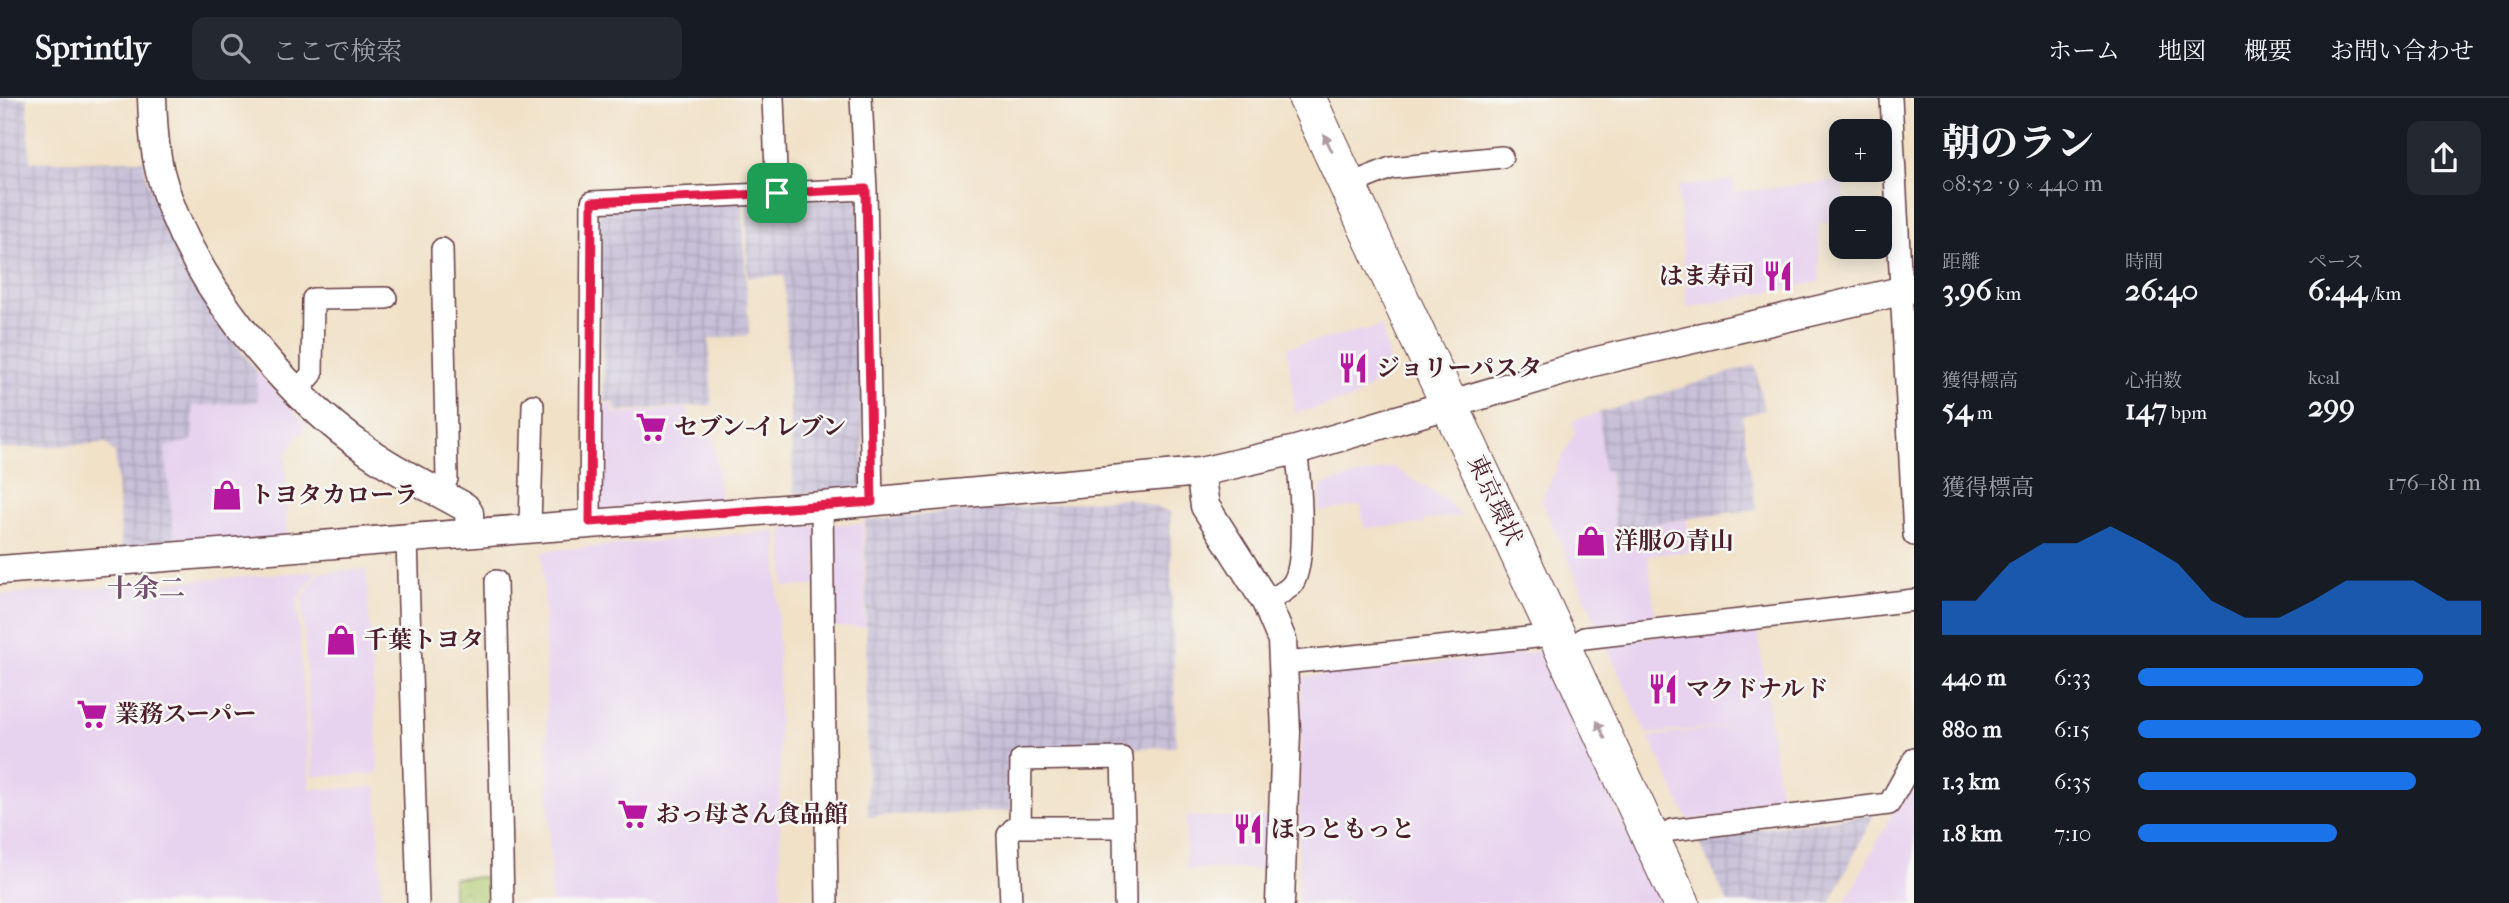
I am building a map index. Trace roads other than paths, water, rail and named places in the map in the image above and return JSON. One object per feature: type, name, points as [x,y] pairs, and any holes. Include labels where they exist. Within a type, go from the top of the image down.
[{"type":"highway","name":"東京環状","points":[[1307,98],[1359,181],[1570,635],[1672,830],[1706,903]]},
{"type":"highway","name":"東京環状","points":[[1334,98],[1359,181]]},
{"type":"highway","name":"東京環状","points":[[1570,635],[1681,903]]},
{"type":"street","points":[[152,98],[154,143],[160,172],[184,233],[231,313],[262,354],[297,391],[369,453],[465,507],[469,513],[470,533]]},
{"type":"street","points":[[773,98],[777,193]]},
{"type":"street","points":[[861,98],[866,189],[872,502]]},
{"type":"street","points":[[1891,98],[1907,289],[1914,535]]},
{"type":"street","points":[[1359,181],[1391,167],[1502,157]]},
{"type":"street","points":[[590,522],[592,202],[866,189]]},
{"type":"street","points":[[440,493],[447,479],[442,249]]},
{"type":"street","points":[[0,570],[407,540],[590,522],[872,502],[1200,472],[1296,450],[1593,362],[1907,289]]},
{"type":"street","points":[[297,391],[312,374],[313,299],[386,298]]},
{"type":"street","points":[[530,528],[533,405]]},
{"type":"street","points":[[1266,602],[1292,586],[1298,572],[1301,490],[1296,450]]},
{"type":"street","points":[[1200,472],[1205,506],[1266,602],[1282,640],[1285,663],[1280,903]]},
{"type":"street","points":[[822,506],[827,903]]},
{"type":"street","points":[[407,540],[418,903]]},
{"type":"street","points":[[496,581],[503,903]]},
{"type":"street","points":[[1285,663],[1914,600]]},
{"type":"street","points":[[1020,827],[1021,760],[1122,758],[1125,903]]},
{"type":"street","points":[[1672,830],[1889,804],[1914,758]]},
{"type":"street","points":[[1011,903],[1008,835],[1015,827],[1124,827]]},
{"type":"place","name":"はま寿司","points":[[1778,276]]},
{"type":"place","name":"ジョリーパスタ","points":[[1353,368]]},
{"type":"place","name":"セブン-イレブン","points":[[651,427]]},
{"type":"place","name":"トヨタカローラ","points":[[227,495]]},
{"type":"place","name":"洋服の青山","points":[[1591,541]]},
{"type":"place","name":"千葉トヨタ","points":[[341,640]]},
{"type":"place","name":"マクドナルド","points":[[1663,689]]},
{"type":"place","name":"業務スーパー","points":[[92,714]]},
{"type":"place","name":"おっ母さん食品館","points":[[633,814]]},
{"type":"place","name":"ほっともっと","points":[[1248,829]]},
{"type":"district","name":"十余二","points":[[146,588]]}]
